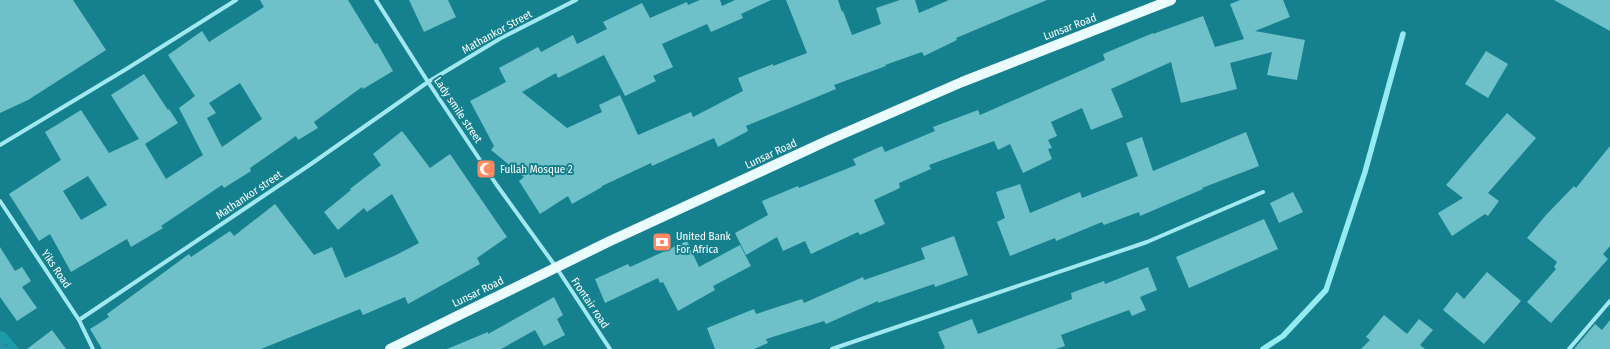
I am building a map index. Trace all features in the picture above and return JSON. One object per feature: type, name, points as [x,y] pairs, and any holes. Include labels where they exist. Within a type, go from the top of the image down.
[{"type":"main road","name":"Lunsar Road","points":[[390,349],[556,267],[831,139],[947,88],[1171,0]]},
{"type":"street","points":[[0,145],[128,68],[236,0]]},
{"type":"street","name":"Lady smile street","points":[[376,0],[428,82],[496,184],[556,267]]},
{"type":"street","name":"Mathankor Street","points":[[428,82],[501,38],[576,0]]},
{"type":"street","name":"Mathankor street","points":[[79,320],[312,164],[428,82]]},
{"type":"street","points":[[832,349],[1147,242],[1263,192]]},
{"type":"street","name":"Yiks Road","points":[[0,201],[79,320],[93,349]]},
{"type":"street","name":"Frontair road","points":[[556,267],[610,349]]},
{"type":"street","points":[[1569,349],[1610,301]]},
{"type":"green space","points":[[0,331],[5,332],[19,349],[0,349]]},
{"type":"building","points":[[0,0],[73,0],[106,50],[28,100],[0,113]]},
{"type":"building","points":[[260,0],[348,0],[375,44],[377,43],[393,71],[363,89],[362,87],[314,122],[318,128],[298,140],[296,136],[250,168],[251,171],[224,188],[222,185],[161,226],[163,228],[131,247],[127,239],[71,272],[50,234],[39,241],[9,194],[61,160],[45,132],[81,110],[109,153],[139,139],[111,95],[144,74],[178,123],[145,144],[166,179],[203,155],[179,108],[195,96],[168,55],[202,31],[209,42],[264,7]],"holes":[[[240,83],[262,119],[222,147],[207,118],[216,113],[209,103]],[[88,176],[107,205],[81,220],[63,191]]]},
{"type":"building","points":[[409,0],[448,0],[456,17],[424,32]]},
{"type":"building","points":[[700,0],[720,0],[722,6],[735,0],[771,0],[741,14],[743,18],[711,32],[707,24],[662,44],[673,67],[653,76],[656,81],[625,96],[604,55],[558,78],[556,73],[522,92],[567,128],[602,112],[599,105],[620,95],[638,135],[691,112],[693,117],[743,91],[738,78],[773,64],[773,66],[807,53],[786,0],[838,0],[852,35],[881,24],[876,8],[900,0],[915,0],[919,13],[949,0],[1047,0],[956,38],[957,40],[924,56],[922,52],[834,85],[836,89],[746,126],[748,131],[718,147],[714,138],[652,166],[651,163],[602,186],[572,204],[568,196],[540,214],[519,181],[524,177],[491,150],[494,146],[470,101],[506,82],[499,68],[538,47],[541,52],[573,35],[577,44],[607,29],[603,22],[642,3],[650,18],[687,2],[688,5]]},
{"type":"building","points":[[1240,0],[1283,0],[1290,17],[1255,31],[1305,40],[1297,80],[1267,75],[1272,52],[1230,63],[1237,89],[1181,103],[1171,62],[1111,89],[1123,117],[1091,130],[1082,108],[1051,122],[1057,136],[1048,140],[1052,148],[1048,149],[1052,159],[1023,173],[1010,144],[998,150],[994,141],[929,165],[931,169],[899,183],[900,188],[874,200],[885,224],[860,235],[858,232],[811,254],[805,241],[783,251],[777,237],[746,255],[735,233],[768,215],[762,201],[856,165],[853,159],[882,146],[885,152],[935,131],[933,127],[978,110],[980,115],[1105,60],[1103,54],[1153,33],[1203,16],[1215,47],[1244,39],[1230,4]]},
{"type":"building","points":[[1554,0],[1610,0],[1610,31]]},
{"type":"building","points":[[1486,51],[1508,64],[1488,98],[1465,84]]},
{"type":"building","points":[[1507,113],[1536,138],[1488,193],[1499,201],[1488,216],[1485,214],[1452,236],[1438,213],[1463,198],[1446,185]]},
{"type":"building","points":[[402,131],[430,168],[450,154],[507,237],[477,258],[480,264],[408,304],[405,297],[363,315],[360,309],[261,349],[102,349],[90,329],[109,317],[107,314],[189,254],[191,257],[230,231],[234,236],[275,204],[314,255],[332,247],[345,278],[419,243],[392,194],[367,212],[364,208],[338,230],[324,212],[351,190],[350,189],[381,165],[373,154]]},
{"type":"building","points":[[1246,132],[1259,166],[1202,188],[1203,189],[1140,216],[1139,212],[1104,225],[1102,222],[1056,241],[1055,238],[1010,256],[997,222],[1005,218],[996,192],[1020,184],[1030,213],[1080,192],[1082,198],[1138,176],[1126,143],[1142,137],[1153,171]]},
{"type":"building","points":[[1610,146],[1610,246],[1603,254],[1608,259],[1551,323],[1527,302],[1556,269],[1554,267],[1557,262],[1527,238],[1546,215],[1574,186],[1576,188]]},
{"type":"building","points":[[1293,192],[1303,212],[1279,223],[1270,203]]},
{"type":"building","points":[[1264,219],[1278,249],[1189,288],[1176,257]]},
{"type":"building","points":[[954,236],[968,275],[935,287],[934,284],[878,303],[878,301],[826,324],[824,321],[766,339],[768,343],[754,349],[715,349],[707,328],[754,309],[756,314],[802,299],[804,303],[863,277],[864,280],[925,259],[921,248]]},
{"type":"building","points":[[687,241],[699,267],[740,245],[751,266],[713,286],[715,290],[678,311],[663,282],[660,283],[658,278],[605,303],[595,279],[628,264],[630,267]]},
{"type":"building","points":[[0,247],[15,271],[22,267],[31,281],[22,287],[37,308],[17,321],[0,297]]},
{"type":"building","points":[[1148,267],[1157,290],[1140,297],[1146,310],[1132,316],[1129,310],[1061,335],[1065,346],[1056,349],[942,349],[945,348],[938,332],[972,319],[978,334],[1072,299],[1071,293],[1104,281],[1105,284]]},
{"type":"building","points":[[1487,272],[1521,301],[1484,344],[1443,310],[1457,292],[1464,299]]},
{"type":"building","points":[[554,297],[563,315],[557,319],[565,335],[544,346],[535,330],[501,349],[447,349],[488,332],[488,334]]},
{"type":"building","points":[[1384,315],[1407,334],[1419,319],[1433,330],[1420,345],[1425,349],[1361,349],[1370,340],[1366,337]]},
{"type":"building","points":[[1610,320],[1610,349],[1574,349],[1595,324],[1602,330]]},
{"type":"building","points":[[52,330],[66,349],[27,349]]},
{"type":"waterway","points":[[1263,349],[1283,336],[1326,290],[1365,172],[1403,34]]},
{"type":"place","name":"Fullah Mosque 2","points":[[486,169]]},
{"type":"place","name":"United Bank For Africa","points":[[662,242]]}]
